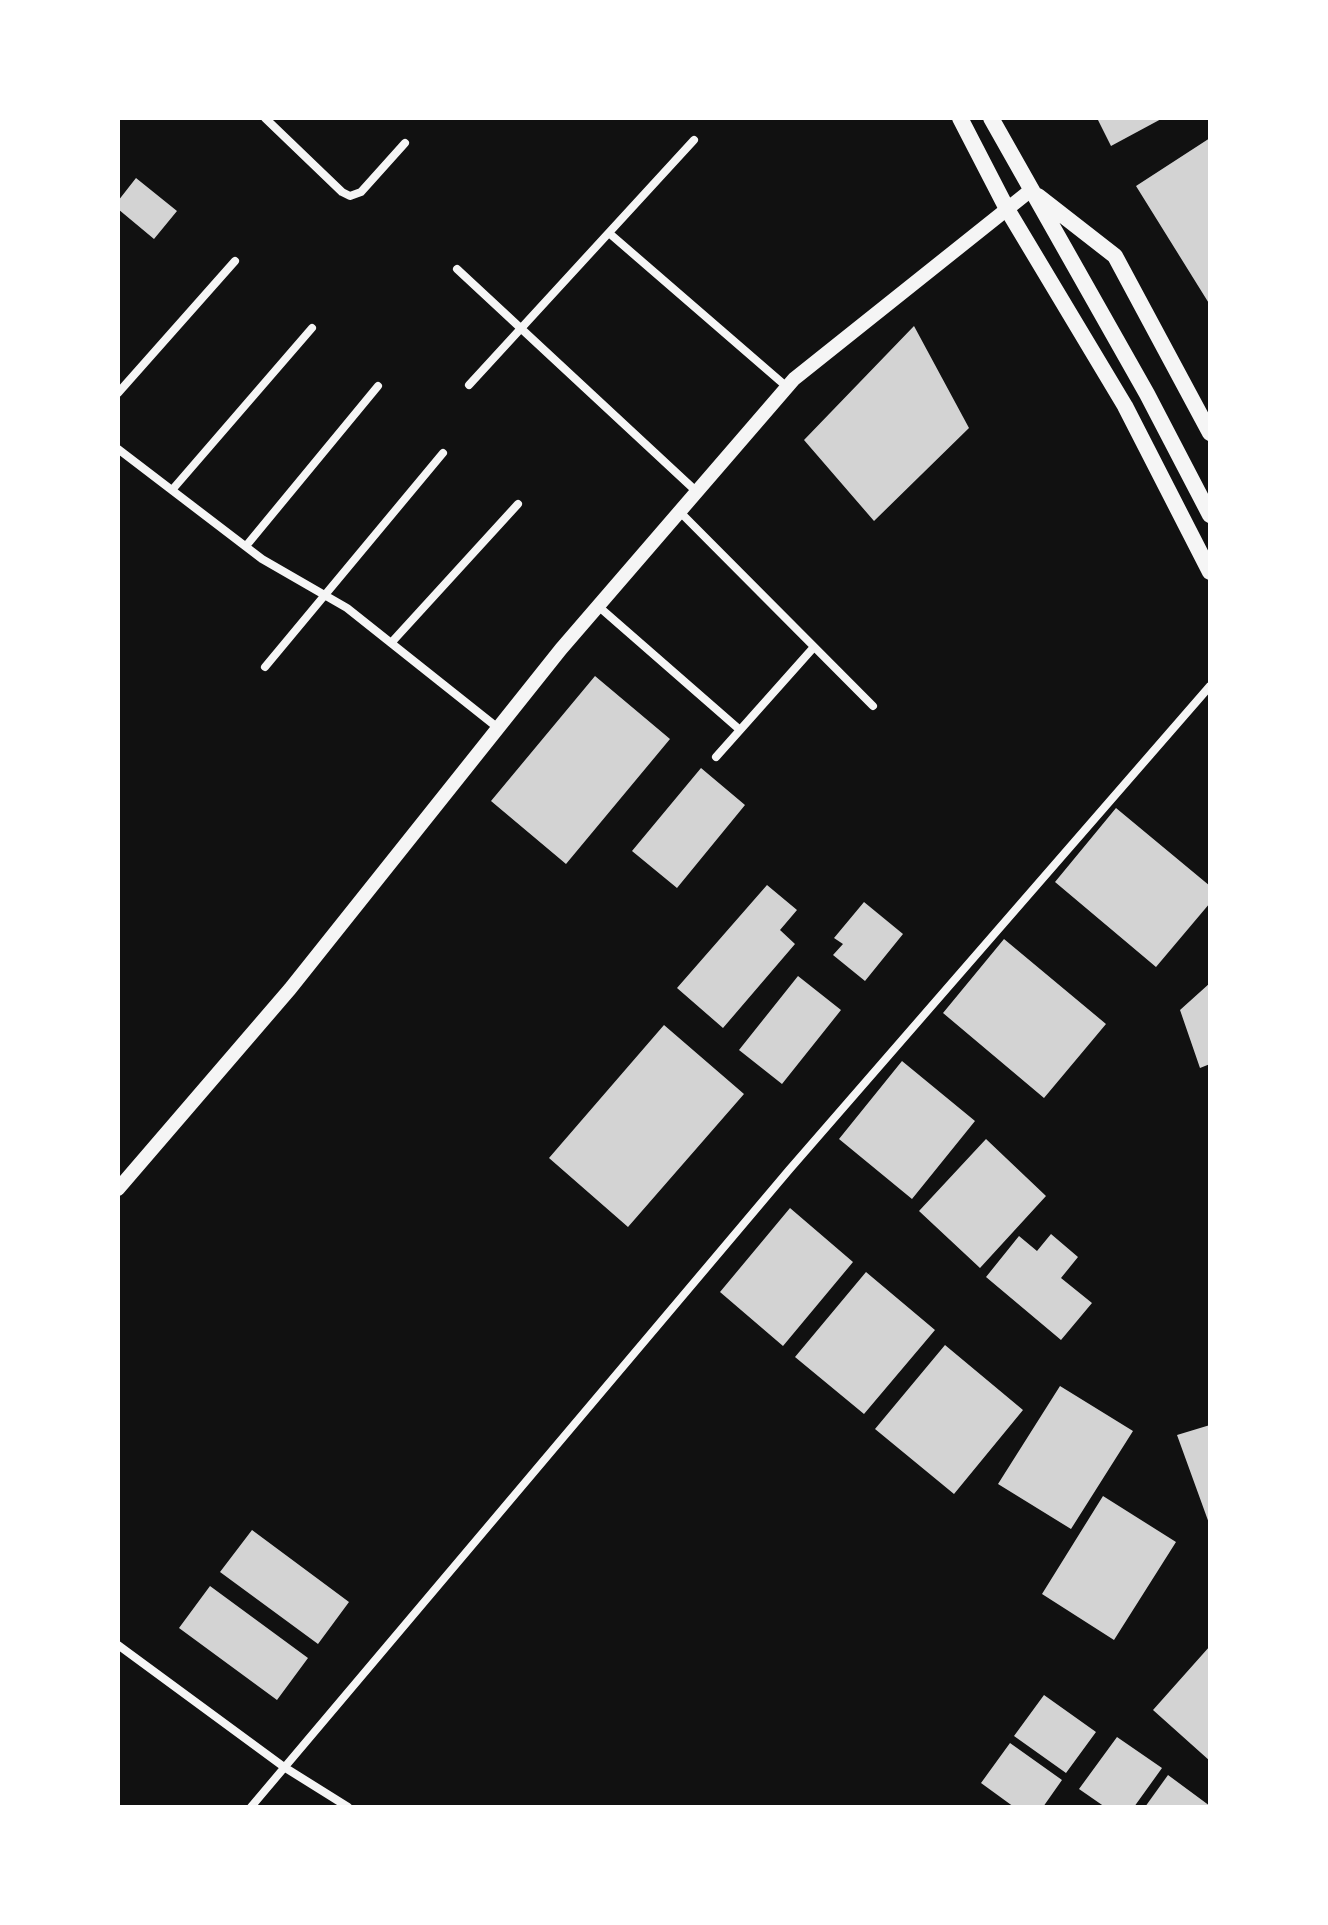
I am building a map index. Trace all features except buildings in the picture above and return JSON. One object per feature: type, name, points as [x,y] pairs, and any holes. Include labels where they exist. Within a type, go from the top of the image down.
[{"type":"main road","points":[[960,118],[1007,209],[1125,406],[1210,572]]},
{"type":"main road","points":[[991,118],[1147,394],[1210,515]]},
{"type":"main road","points":[[1031,190],[1115,256],[1210,433]]},
{"type":"street","points":[[265,118],[342,192],[350,196],[361,192],[405,143]]},
{"type":"street","points":[[469,385],[694,140]]},
{"type":"street","points":[[118,1189],[290,989],[561,649],[794,379],[1031,190]]},
{"type":"street","points":[[609,233],[787,387]]},
{"type":"street","points":[[118,393],[235,261]]},
{"type":"street","points":[[457,269],[697,492]]},
{"type":"street","points":[[172,490],[312,328]]},
{"type":"street","points":[[246,546],[378,386]]},
{"type":"street","points":[[118,449],[262,559],[347,608],[498,728]]},
{"type":"street","points":[[265,667],[443,453]]},
{"type":"street","points":[[391,643],[518,504]]},
{"type":"street","points":[[680,512],[873,706]]},
{"type":"street","points":[[598,606],[740,730]]},
{"type":"street","points":[[716,757],[814,647]]},
{"type":"street","points":[[251,1807],[789,1170],[1210,686]]},
{"type":"street","points":[[118,1645],[284,1767],[348,1807]]}]
